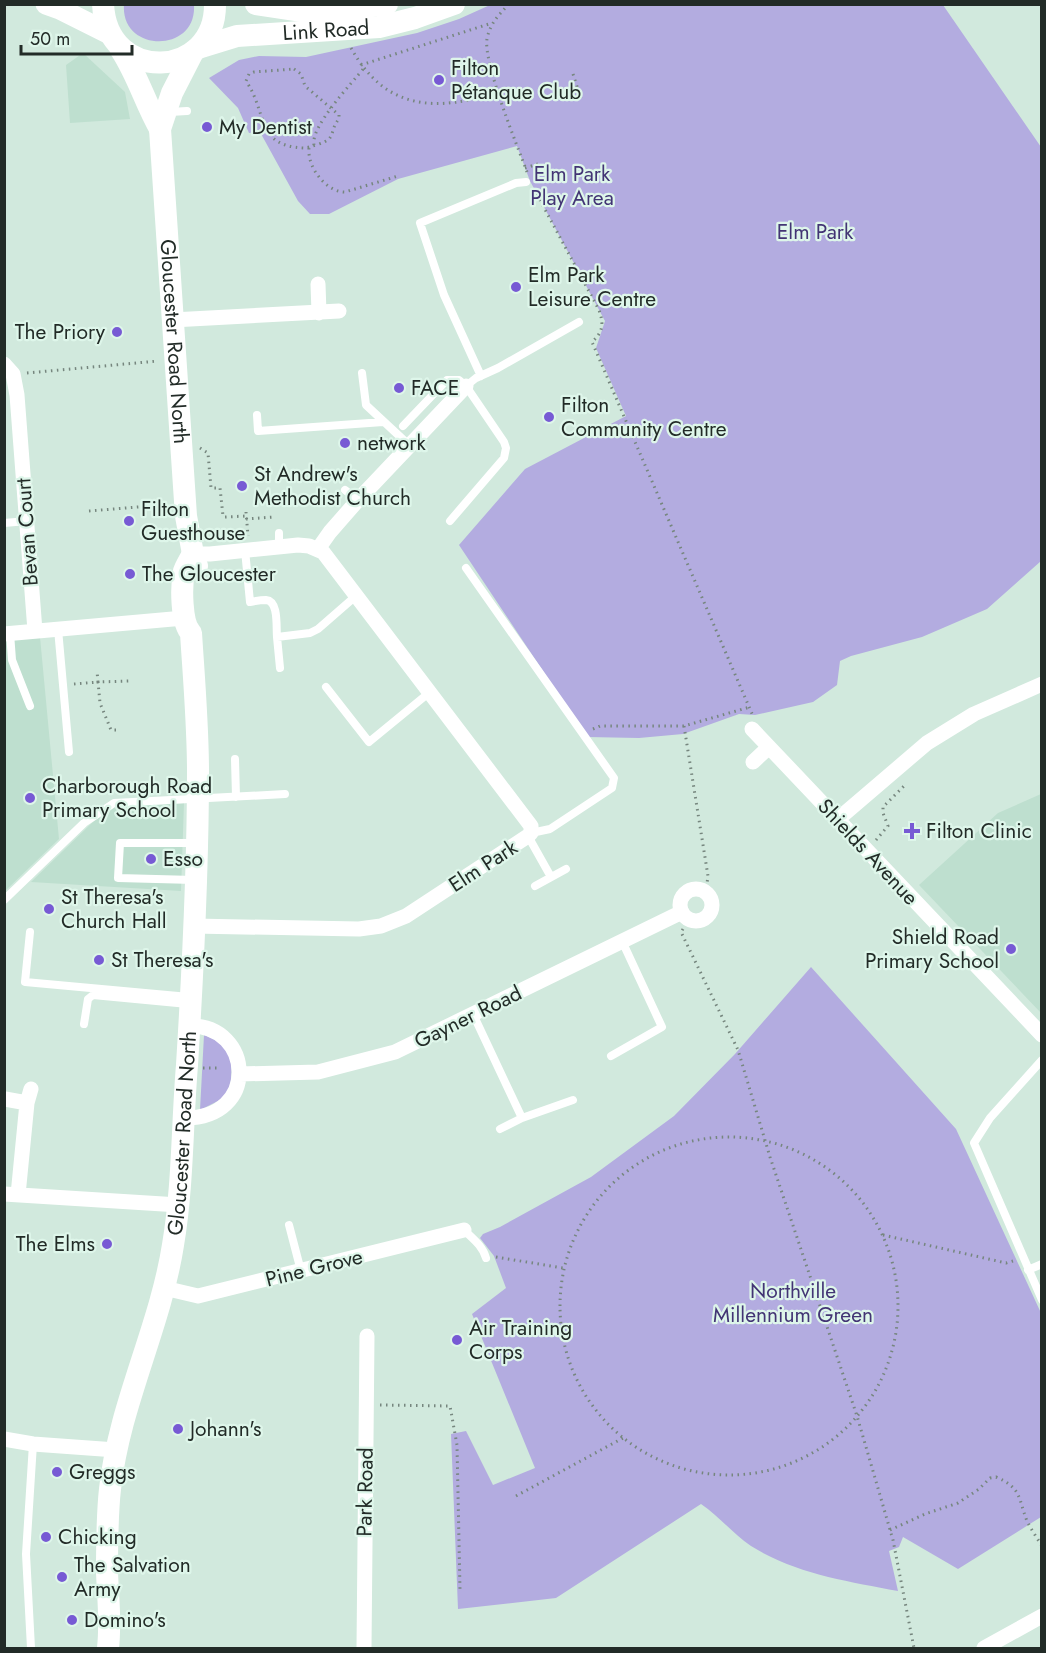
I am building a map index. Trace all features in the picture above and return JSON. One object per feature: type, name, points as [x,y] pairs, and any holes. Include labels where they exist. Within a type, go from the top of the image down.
[{"type":"main road","points":[[45,4],[60,9],[114,40]]},
{"type":"main road","name":"Gloucester Road North","points":[[103,4],[104,19],[141,86],[147,106],[171,117]]},
{"type":"main road","name":"Gloucester Road North","points":[[117,1648],[110,1637],[105,1512],[116,1450],[164,1288],[173,1247],[184,1118],[194,926],[196,720],[188,626],[197,628],[196,579],[198,568],[186,516],[172,320],[172,93],[196,50],[209,33],[215,15],[215,4]]},
{"type":"main road","name":"Link Road","points":[[256,4],[316,13],[387,4]]},
{"type":"main road","name":"Link Road","points":[[114,40],[132,56],[147,62],[163,63],[179,60],[196,50],[237,36],[379,27],[415,18],[454,4]]},
{"type":"street","points":[[318,284],[319,313]]},
{"type":"street","points":[[172,320],[339,311]]},
{"type":"street","name":"Bevan Court","points":[[9,369],[17,395],[30,521],[35,631]]},
{"type":"street","points":[[193,554],[210,554],[246,543],[279,539],[318,549],[358,500],[466,387]]},
{"type":"street","name":"Elm Park","points":[[194,926],[359,929],[381,926],[406,916],[529,835],[531,826],[524,816],[357,595],[328,558],[318,549]]},
{"type":"street","points":[[7,634],[58,629],[188,626]]},
{"type":"street","points":[[837,820],[927,743],[974,714],[1041,684]]},
{"type":"street","name":"Shields Avenue","points":[[754,731],[1041,1035]]},
{"type":"street","points":[[753,762],[769,747]]},
{"type":"street","points":[[685,916],[680,902],[685,892],[695,888],[706,891]]},
{"type":"street","name":"Gayner Road","points":[[240,1074],[318,1072],[395,1052],[622,941],[685,916],[701,921],[711,913],[713,901],[706,891]]},
{"type":"street","points":[[184,1118],[206,1116],[228,1103],[236,1089],[240,1074],[237,1059],[222,1035],[190,1026]]},
{"type":"street","points":[[5,1099],[29,1096],[11,1195],[178,1205]]},
{"type":"street","name":"Pine Grove","points":[[164,1288],[198,1296],[464,1230]]},
{"type":"street","name":"Park Road","points":[[364,1648],[366,1336]]},
{"type":"street","points":[[4,1439],[33,1444],[116,1450]]},
{"type":"street","points":[[984,1648],[1041,1616]]},
{"type":"lane","points":[[481,376],[444,295],[420,223],[516,183],[526,182]]},
{"type":"lane","points":[[466,387],[481,376],[579,321]]},
{"type":"lane","points":[[362,373],[366,405],[382,422],[410,445]]},
{"type":"lane","points":[[404,426],[447,380],[459,380],[493,424],[506,448],[504,458],[450,521]]},
{"type":"lane","points":[[415,413],[427,426]]},
{"type":"lane","points":[[257,415],[258,430],[382,422]]},
{"type":"lane","points":[[345,490],[358,500]]},
{"type":"lane","points":[[4,523],[30,521]]},
{"type":"lane","points":[[246,543],[250,602],[267,600],[275,607],[280,668]]},
{"type":"lane","points":[[466,568],[614,778],[612,788],[550,829],[529,835],[551,877]]},
{"type":"lane","points":[[277,637],[310,633],[318,629],[357,595]]},
{"type":"lane","points":[[58,629],[69,752]]},
{"type":"lane","points":[[7,634],[12,660],[30,706]]},
{"type":"lane","points":[[326,687],[369,742],[430,692]]},
{"type":"lane","points":[[235,759],[236,796]]},
{"type":"lane","points":[[4,900],[84,823],[114,802],[285,794]]},
{"type":"lane","points":[[195,880],[118,878],[120,843],[196,843]]},
{"type":"lane","points":[[536,886],[566,869]]},
{"type":"lane","points":[[30,932],[25,982],[190,1000]]},
{"type":"lane","points":[[611,1056],[662,1027],[622,941]]},
{"type":"lane","points":[[84,1024],[88,999],[93,995],[190,1000]]},
{"type":"lane","points":[[473,1014],[522,1118]]},
{"type":"lane","points":[[1041,1060],[990,1118],[974,1143],[1041,1300]]},
{"type":"lane","points":[[500,1129],[522,1118],[573,1100]]},
{"type":"lane","points":[[289,1225],[301,1271]]},
{"type":"lane","points":[[464,1230],[476,1241],[485,1256]]},
{"type":"lane","points":[[1028,1270],[1041,1264]]},
{"type":"lane","points":[[31,1648],[26,1554],[33,1444]]},
{"type":"path","points":[[510,4],[492,23],[487,41],[499,92],[530,180],[603,320],[600,333],[592,342],[750,707],[755,723],[754,731]]},
{"type":"path","points":[[314,145],[314,137],[362,66],[492,23]]},
{"type":"path","points":[[348,42],[362,66],[393,95],[413,101],[432,103],[474,100],[499,92]]},
{"type":"path","points":[[294,69],[301,74],[305,86],[339,115],[328,141],[314,145],[309,148],[283,145],[274,141],[246,81],[249,74],[294,69]]},
{"type":"path","points":[[573,74],[580,99]]},
{"type":"path","points":[[309,148],[309,156],[318,176],[337,192],[345,192],[398,176]]},
{"type":"path","points":[[525,168],[538,164],[549,178]]},
{"type":"path","points":[[9,369],[175,359]]},
{"type":"path","points":[[206,450],[211,488],[220,488],[225,518],[246,515],[274,517]]},
{"type":"path","points":[[89,511],[161,505]]},
{"type":"path","points":[[246,515],[246,543]]},
{"type":"path","points":[[97,671],[100,703],[111,730],[116,730]]},
{"type":"path","points":[[88,683],[129,681]]},
{"type":"path","points":[[583,736],[600,726],[684,726],[750,707]]},
{"type":"path","points":[[684,726],[708,876],[706,891]]},
{"type":"path","points":[[866,850],[886,831],[888,826],[883,807],[905,785]]},
{"type":"path","points":[[685,916],[681,932],[738,1050],[765,1140],[857,1416],[890,1530],[914,1648]]},
{"type":"path","points":[[730,1136],[765,1140],[783,1145],[826,1168],[844,1182],[871,1213],[883,1235],[893,1258],[899,1287],[897,1332],[885,1375],[876,1392],[847,1429],[834,1441],[794,1463],[745,1476],[695,1472],[648,1454],[623,1438],[593,1408],[574,1377],[561,1336],[558,1301],[563,1268],[575,1233],[595,1201],[622,1174],[658,1151],[691,1140],[730,1136]]},
{"type":"path","points":[[883,1235],[1006,1263],[1014,1260]]},
{"type":"path","points":[[485,1256],[563,1268]]},
{"type":"path","points":[[366,1405],[450,1406],[457,1445],[460,1590]]},
{"type":"path","points":[[516,1496],[623,1438]]},
{"type":"path","points":[[890,1530],[925,1514],[958,1503],[979,1489],[990,1478],[996,1477],[1014,1488],[1021,1498],[1027,1521],[1041,1546]]},
{"type":"shaded area","points":[[83,53],[125,92],[130,119],[70,123],[66,65]]},
{"type":"shaded area","name":"Charborough Road Primary School","points":[[40,637],[59,839],[5,891],[5,640]]},
{"type":"shaded area","name":"Shield Road Primary School","points":[[1041,794],[1041,1013],[919,885],[998,813]]},
{"type":"shaded area","points":[[184,803],[181,891],[31,882],[96,819],[115,807]]},
{"type":"green space","points":[[124,4],[194,5],[192,21],[184,32],[172,39],[159,41],[145,39],[134,32],[126,20]]},
{"type":"green space","name":"Elm Park","points":[[490,5],[943,5],[1041,147],[1041,561],[987,609],[922,637],[840,661],[837,685],[813,702],[755,715],[739,714],[683,734],[639,738],[587,737],[459,545],[525,469],[626,416],[596,348],[605,321],[530,181],[517,146],[398,179],[329,214],[310,214],[298,201],[260,132],[249,133],[238,108],[209,78],[239,60],[259,56],[306,57],[417,33],[459,19]]},
{"type":"green space","name":"Northville Millennium Green","points":[[811,967],[956,1129],[1041,1313],[1041,1517],[958,1569],[903,1537],[899,1547],[889,1551],[898,1591],[822,1575],[768,1556],[738,1536],[701,1504],[556,1598],[458,1609],[451,1434],[466,1431],[493,1485],[535,1468],[472,1314],[506,1288],[494,1256],[480,1238],[483,1234],[591,1177],[674,1116],[735,1054]]},
{"type":"green space","points":[[204,1035],[222,1045],[227,1051],[231,1076],[228,1096],[200,1110]]},
{"type":"place","name":"Filton Pétanque Club","points":[[439,80]]},
{"type":"place","name":"My Dentist","points":[[207,127]]},
{"type":"place","name":"Elm Park Leisure Centre","points":[[516,287]]},
{"type":"place","name":"The Priory","points":[[117,332]]},
{"type":"place","name":"FACE","points":[[399,388]]},
{"type":"place","name":"Filton Community Centre","points":[[549,417]]},
{"type":"place","name":"network","points":[[345,443]]},
{"type":"place","name":"St Andrew's Methodist Church","points":[[242,486]]},
{"type":"place","name":"Filton Guesthouse","points":[[129,521]]},
{"type":"place","name":"The Gloucester","points":[[130,574]]},
{"type":"place","name":"Charborough Road Primary School","points":[[30,798]]},
{"type":"place","name":"Filton Clinic","points":[[912,831]]},
{"type":"place","name":"Esso","points":[[151,859]]},
{"type":"place","name":"St Theresa's Church Hall","points":[[49,909]]},
{"type":"place","name":"Shield Road Primary School","points":[[1011,949]]},
{"type":"place","name":"St Theresa's","points":[[99,960]]},
{"type":"place","name":"The Elms","points":[[107,1244]]},
{"type":"place","name":"Air Training Corps","points":[[457,1340]]},
{"type":"place","name":"Johann's","points":[[178,1429]]},
{"type":"place","name":"Greggs","points":[[57,1472]]},
{"type":"place","name":"Chicking","points":[[46,1537]]},
{"type":"place","name":"The Salvation Army","points":[[62,1577]]},
{"type":"place","name":"Domino's","points":[[72,1620]]},
{"type":"park label","name":"Elm Park Play Area","points":[[572,186]]}]
